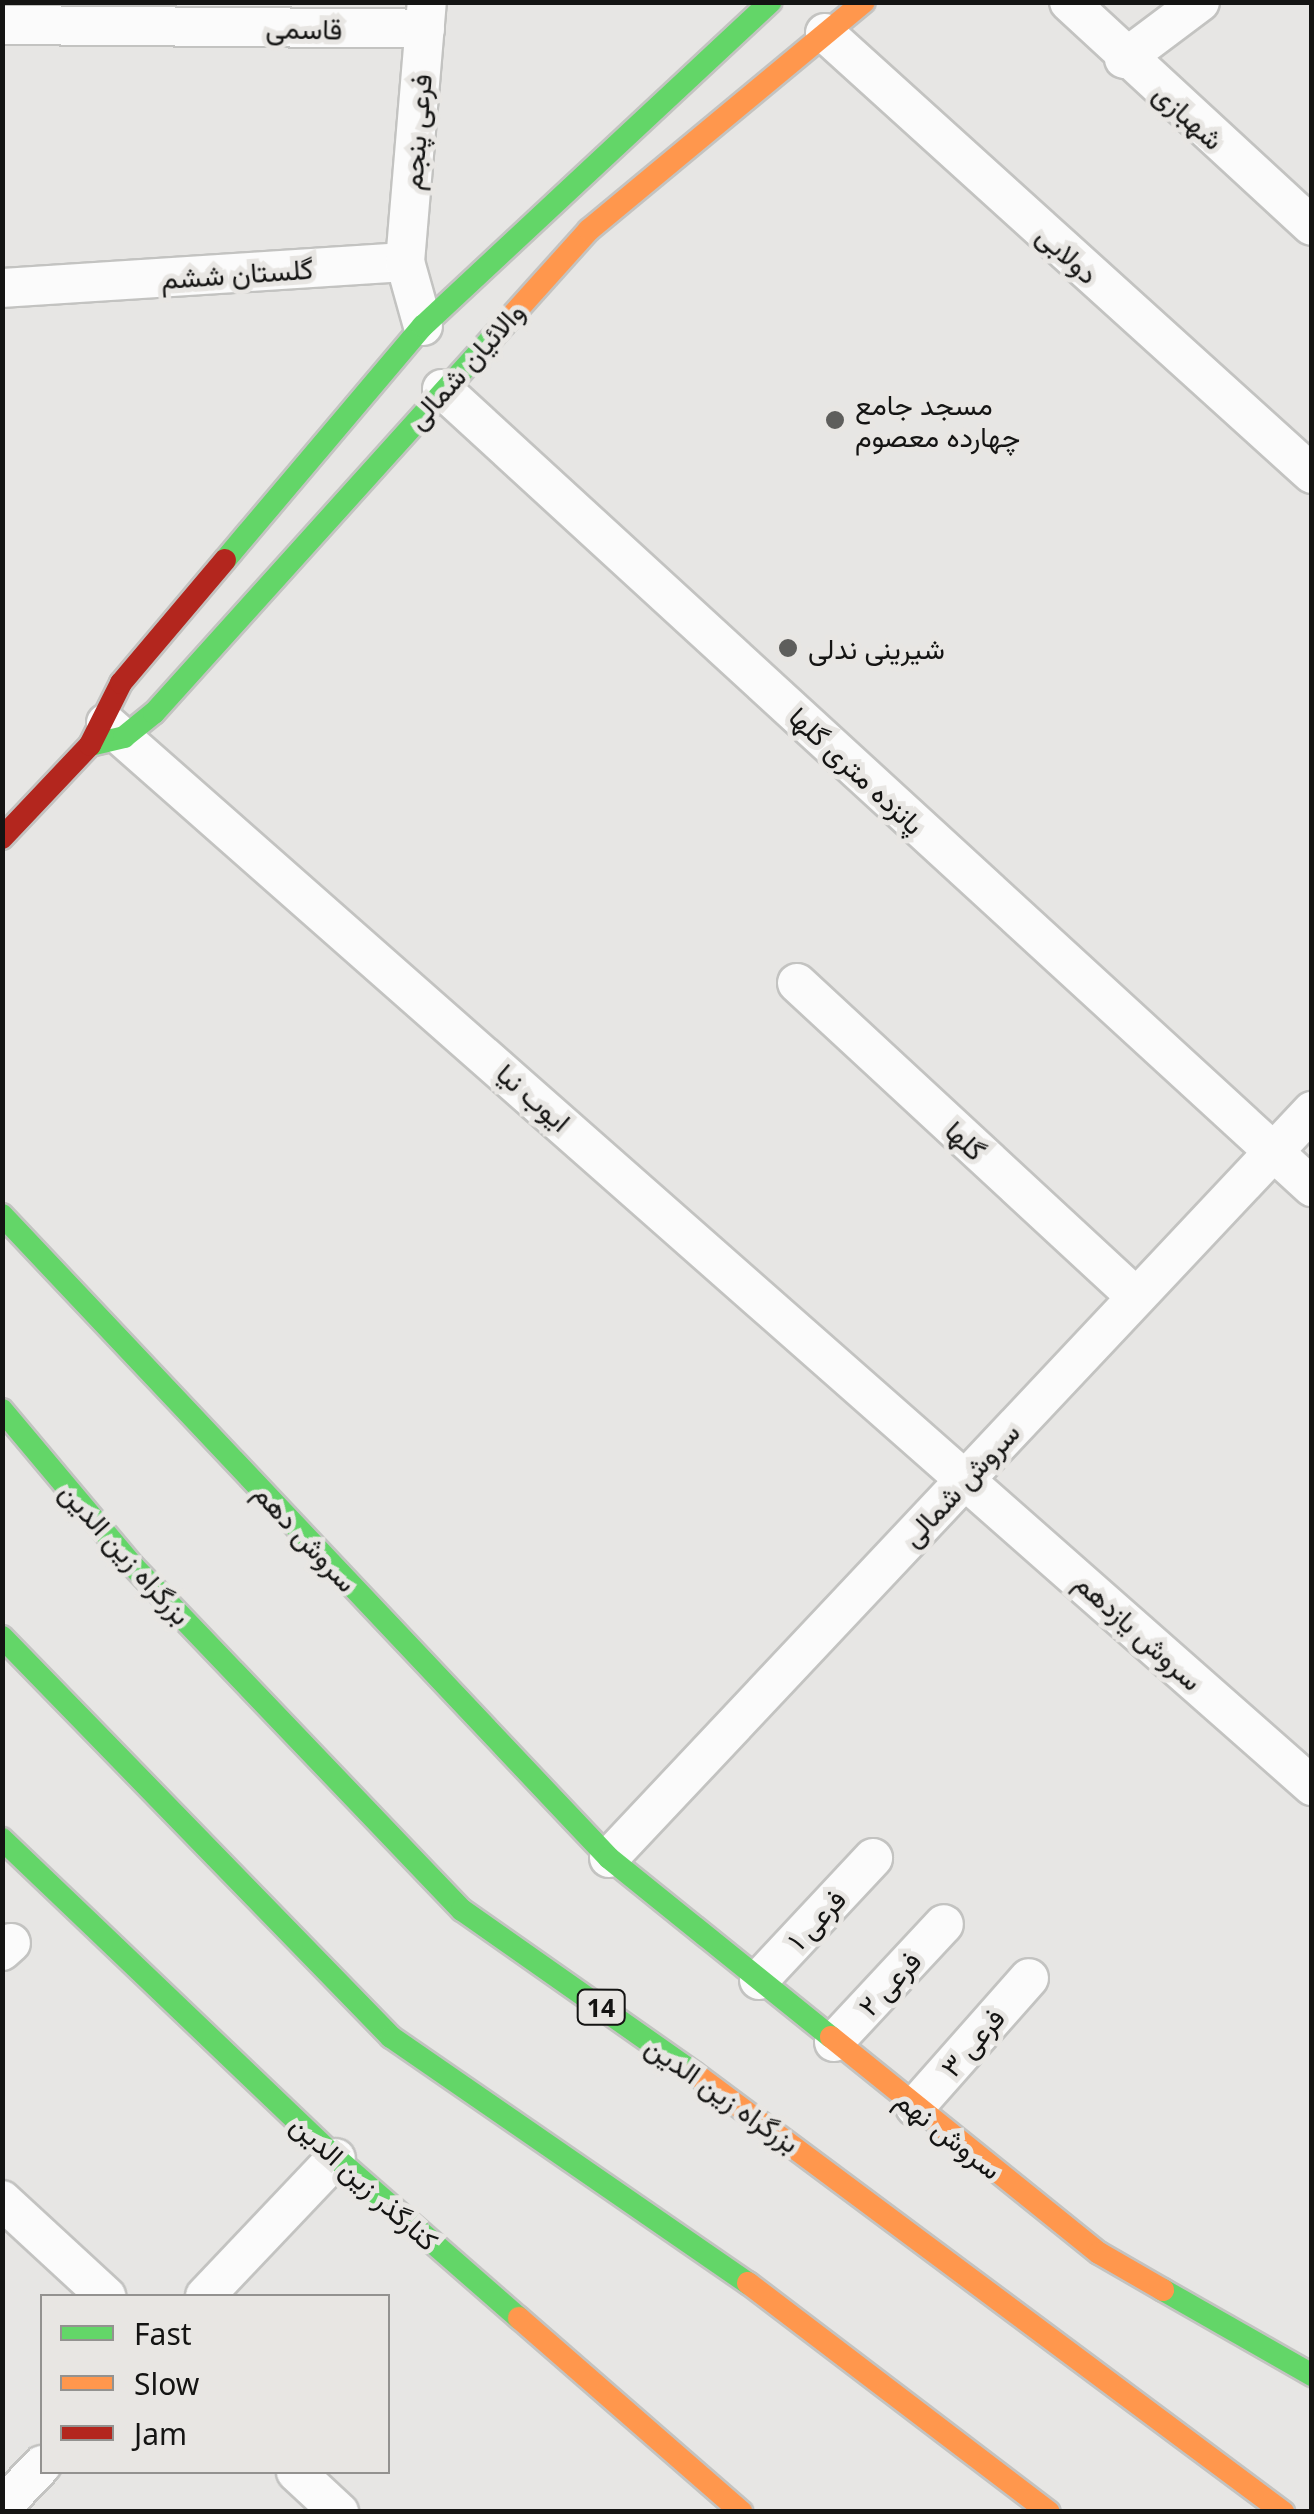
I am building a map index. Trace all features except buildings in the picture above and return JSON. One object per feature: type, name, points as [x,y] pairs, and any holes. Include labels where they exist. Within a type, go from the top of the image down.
[{"type":"main road","name":"والائیان شمالی","points":[[104,734],[424,326],[771,2]]},
{"type":"main road","name":"والائیان شمالی","points":[[2,838],[442,389],[589,230],[864,2]]},
{"type":"main road","name":"سروش دهم","points":[[2,1215],[609,1858]]},
{"type":"main road","name":"بزرگراه زین الدین","points":[[2,1410],[133,1566],[462,1910],[842,2178],[1273,2505],[1293,2512]]},
{"type":"main road","points":[[2,1637],[392,2037],[752,2286],[1049,2512]]},
{"type":"main road","name":"کنارگذر زین الدین","points":[[2,1839],[336,2158],[741,2512]]},
{"type":"main road","name":"سروش نهم","points":[[609,1858],[1099,2253],[1312,2375]]},
{"type":"street","name":"شهبازی","points":[[1069,2],[1124,58],[1312,226]]},
{"type":"street","points":[[1124,58],[1200,2]]},
{"type":"street","name":"قاسمی","points":[[2,25],[426,16]]},
{"type":"street","name":"فرعی پنجم","points":[[404,262],[426,16]]},
{"type":"street","name":"دولابی","points":[[825,33],[1312,474]]},
{"type":"street","points":[[404,262],[424,326]]},
{"type":"street","name":"گلستان ششم","points":[[2,288],[404,262]]},
{"type":"street","name":"پانزده متری گلها","points":[[442,389],[1272,1151]]},
{"type":"street","name":"ایوب نیا","points":[[104,734],[968,1477]]},
{"type":"street","name":"گلها","points":[[796,984],[1136,1297]]},
{"type":"street","name":"سروش شمالی","points":[[609,1858],[1312,1111]]},
{"type":"street","points":[[1272,1151],[1312,1187]]},
{"type":"street","name":"سروش یازدهم","points":[[968,1477],[1312,1786]]},
{"type":"street","name":"فرعی ۱","points":[[759,1980],[873,1858]]},
{"type":"street","name":"فرعی ۲","points":[[834,2042],[944,1924]]},
{"type":"street","name":"فرعی ۳","points":[[915,2106],[1028,1978]]},
{"type":"street","points":[[207,2294],[336,2158]]},
{"type":"street","points":[[2,2200],[104,2294]]},
{"type":"street","points":[[2,2507],[40,2468]]},
{"type":"street","points":[[298,2474],[339,2512]]},
{"type":"traffic: fast","points":[[225,560],[423,326],[771,2]]},
{"type":"traffic: fast","points":[[90,745],[124,737],[154,713],[510,318]]},
{"type":"traffic: fast","points":[[2,1215],[609,1858],[831,2037]]},
{"type":"traffic: fast","points":[[2,1410],[133,1566],[462,1910],[694,2073]]},
{"type":"traffic: fast","points":[[2,1637],[391,2037],[748,2283]]},
{"type":"traffic: fast","points":[[2,1839],[336,2158],[519,2318]]},
{"type":"traffic: fast","points":[[1163,2290],[1312,2375]]},
{"type":"traffic: slow","points":[[510,318],[589,230],[864,2]]},
{"type":"traffic: slow","points":[[831,2037],[1099,2253],[1163,2290]]},
{"type":"traffic: slow","points":[[694,2073],[1283,2512]]},
{"type":"traffic: slow","points":[[748,2283],[1049,2512]]},
{"type":"traffic: slow","points":[[519,2318],[741,2512]]},
{"type":"traffic: jam","points":[[2,838],[90,745],[121,683],[225,560]]},
{"type":"place","name":"مسجد جامع چهارده معصوم","points":[[835,420]]},
{"type":"place","name":"شیرینی ندلی","points":[[788,648]]}]
